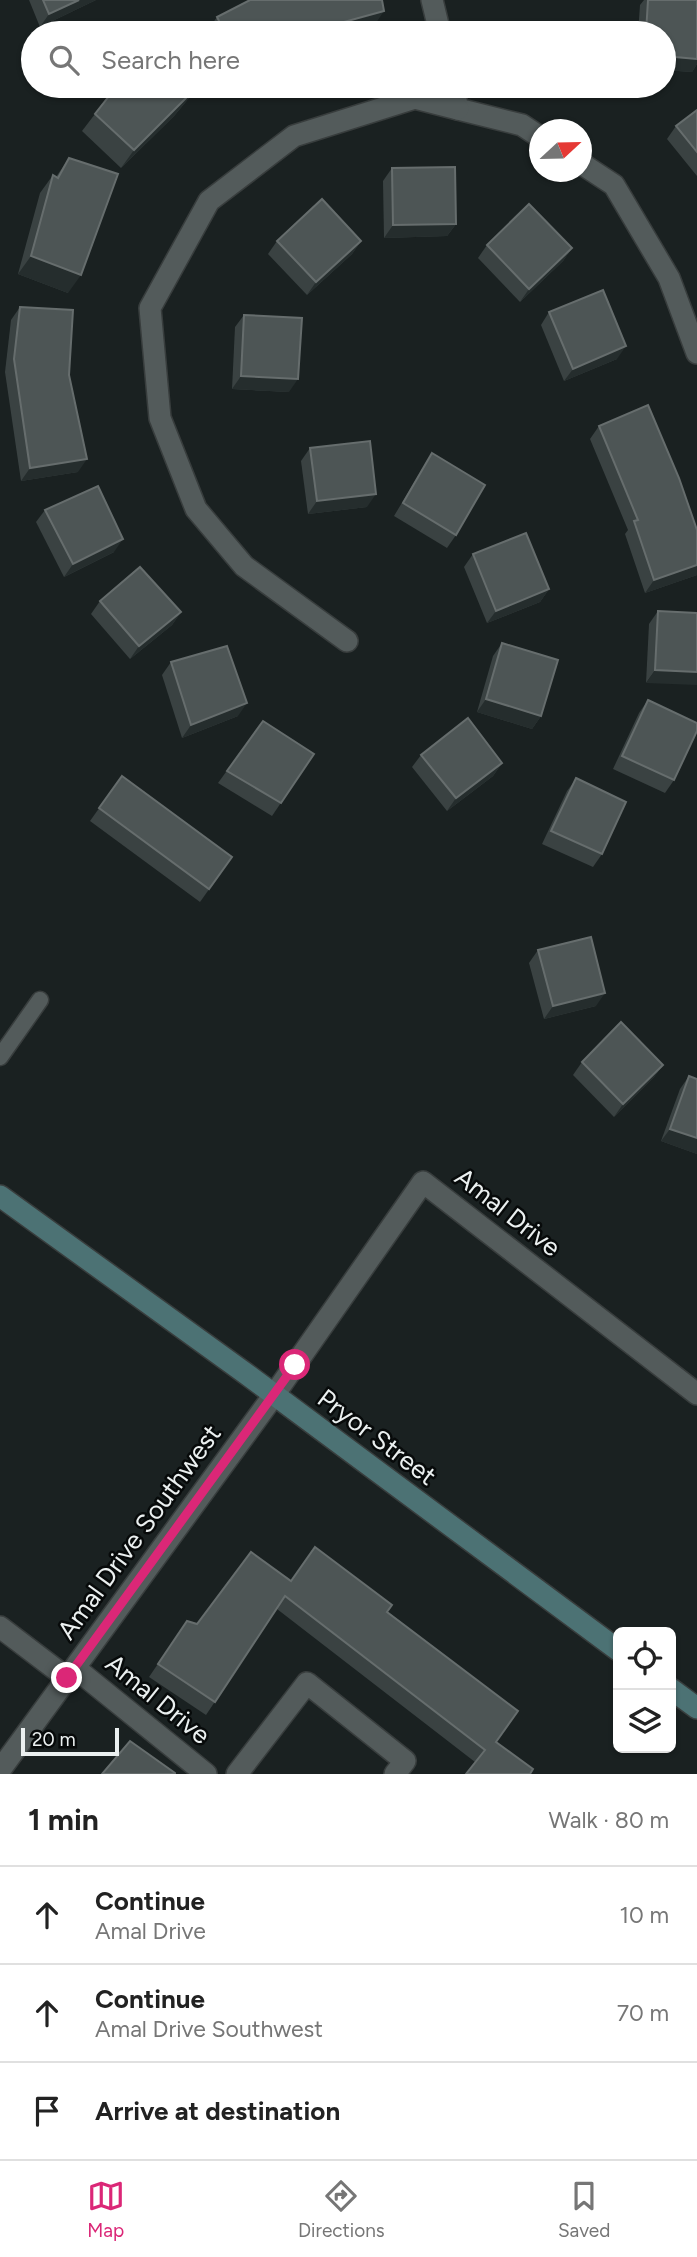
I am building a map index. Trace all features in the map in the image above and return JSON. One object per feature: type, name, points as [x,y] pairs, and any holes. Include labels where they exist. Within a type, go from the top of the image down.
[{"type":"main road","name":"Pryor Street","points":[[0,1196],[613,1646]]},
{"type":"main road","points":[[672,1690],[697,1709]]},
{"type":"street","points":[[432,0],[437,21]]},
{"type":"street","points":[[347,641],[244,566],[196,509],[160,418],[150,308],[209,201],[293,136],[415,98],[522,125],[529,130]]},
{"type":"street","points":[[456,98],[458,109]]},
{"type":"street","points":[[592,171],[614,185],[669,278],[697,353]]},
{"type":"street","name":"Amal Drive","points":[[274,1395],[423,1182],[697,1394]]},
{"type":"street","name":"Amal Drive Southwest","points":[[0,1770],[274,1395]]},
{"type":"street","name":"Amal Drive","points":[[0,1627],[71,1673],[206,1774]]},
{"type":"street","points":[[237,1774],[307,1683],[405,1761],[396,1774]]},
{"type":"lane","points":[[0,1057],[40,1000]]},
{"type":"building","points":[[43,0],[79,0],[49,14]]},
{"type":"building","points":[[250,0],[382,0],[384,11],[348,21],[219,21],[217,17]]},
{"type":"building","points":[[648,0],[697,0],[697,59],[676,57],[676,21],[647,21]]},
{"type":"building","points":[[108,98],[186,98],[134,150],[95,114]]},
{"type":"building","points":[[697,110],[697,152],[676,126]]},
{"type":"building","points":[[69,158],[118,174],[81,275],[31,256],[53,175],[58,178]]},
{"type":"building","points":[[455,167],[456,224],[393,225],[392,168]]},
{"type":"building","points":[[322,199],[361,241],[316,282],[277,241]]},
{"type":"building","points":[[529,204],[572,248],[529,289],[487,245]]},
{"type":"building","points":[[603,290],[626,346],[573,369],[549,312]]},
{"type":"building","points":[[20,307],[73,310],[69,375],[87,459],[30,468],[14,359]]},
{"type":"building","points":[[244,315],[302,318],[298,379],[241,376]]},
{"type":"building","points":[[648,405],[679,478],[697,530],[697,565],[654,580],[634,521],[638,520],[599,426]]},
{"type":"building","points":[[370,441],[376,494],[317,501],[310,448]]},
{"type":"building","points":[[432,453],[485,485],[456,535],[403,503]]},
{"type":"building","points":[[98,486],[123,539],[73,564],[45,510]]},
{"type":"building","points":[[526,533],[549,589],[496,611],[473,554]]},
{"type":"building","points":[[140,567],[181,612],[139,646],[100,601]]},
{"type":"building","points":[[658,611],[697,613],[697,672],[655,670]]},
{"type":"building","points":[[502,643],[558,660],[541,716],[486,699]]},
{"type":"building","points":[[227,646],[247,703],[191,725],[171,662]]},
{"type":"building","points":[[648,700],[697,723],[697,731],[674,780],[622,756]]},
{"type":"building","points":[[468,718],[502,763],[456,798],[421,755]]},
{"type":"building","points":[[263,721],[314,754],[281,803],[227,771]]},
{"type":"building","points":[[122,776],[232,857],[209,889],[99,808]]},
{"type":"building","points":[[576,778],[626,802],[602,854],[551,831]]},
{"type":"building","points":[[591,937],[605,993],[553,1006],[538,950]]},
{"type":"building","points":[[621,1022],[663,1065],[623,1104],[582,1062]]},
{"type":"building","points":[[689,1076],[697,1079],[697,1138],[670,1129]]},
{"type":"building","points":[[315,1547],[392,1605],[387,1612],[518,1711],[496,1742],[533,1769],[530,1774],[466,1774],[485,1750],[285,1596],[215,1702],[158,1664],[187,1621],[197,1624],[251,1552],[291,1581]]},
{"type":"building","points":[[130,1741],[175,1773],[175,1774],[102,1774]]},
{"type":"route","points":[[67,1678],[295,1365]]}]
